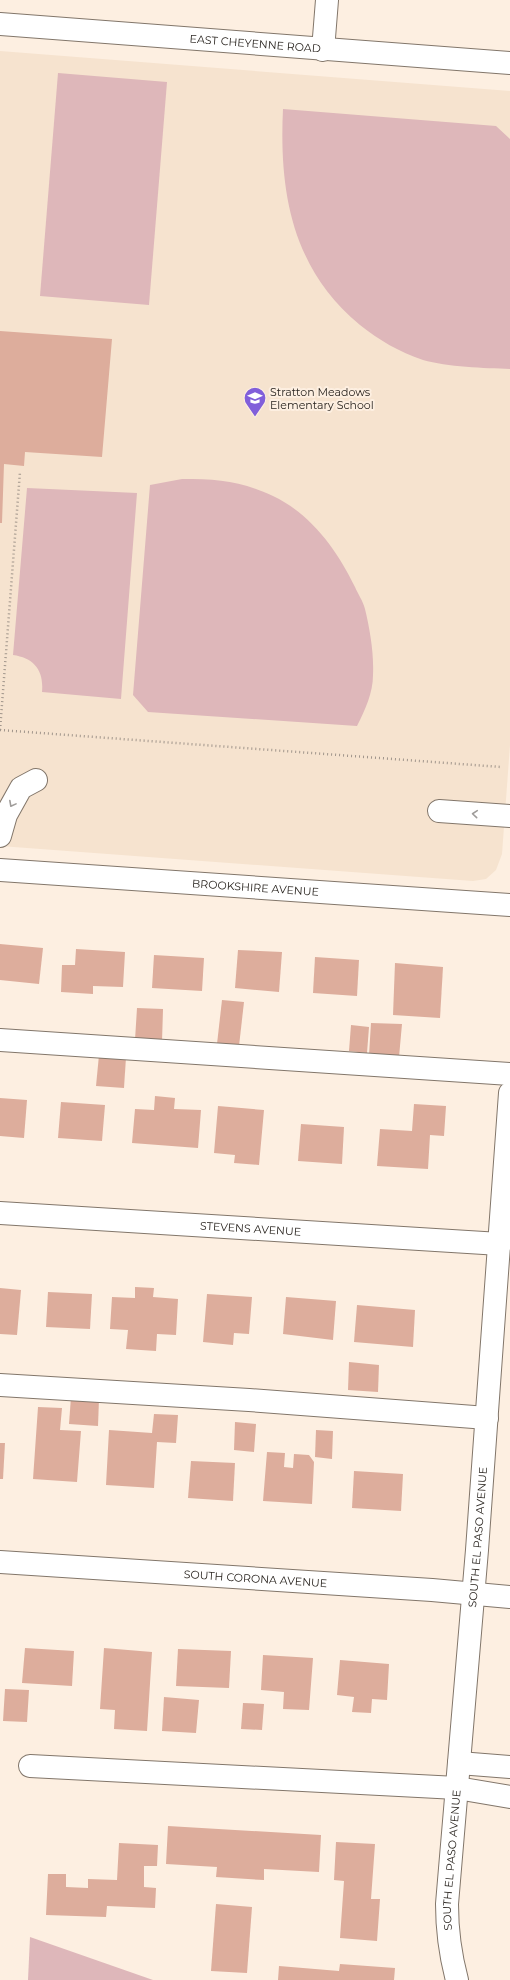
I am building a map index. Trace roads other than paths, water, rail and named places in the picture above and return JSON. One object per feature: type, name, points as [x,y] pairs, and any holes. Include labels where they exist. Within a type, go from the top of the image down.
[{"type":"street","points":[[323,50],[327,0]]},
{"type":"street","name":"EAST CHEYENNE ROAD","points":[[0,24],[323,50],[510,63]]},
{"type":"street","points":[[0,836],[6,816],[21,788],[36,780]]},
{"type":"street","points":[[439,811],[510,816]]},
{"type":"street","name":"BROOKSHIRE AVENUE","points":[[0,870],[510,905]]},
{"type":"street","points":[[0,1040],[510,1074]]},
{"type":"street","name":"SOUTH EL PASO AVENUE","points":[[457,1980],[450,1956],[447,1929],[447,1904],[487,1418],[510,1093]]},
{"type":"street","name":"STEVENS AVENUE","points":[[0,1213],[500,1244]]},
{"type":"street","points":[[0,1385],[249,1400],[487,1418]]},
{"type":"street","name":"SOUTH CORONA AVENUE","points":[[0,1562],[473,1593],[510,1597]]},
{"type":"street","points":[[459,1763],[510,1767]]},
{"type":"street","points":[[30,1766],[457,1788],[510,1797]]},
{"type":"place","name":"Stratton Meadows Elementary School","points":[[255,418]]}]
